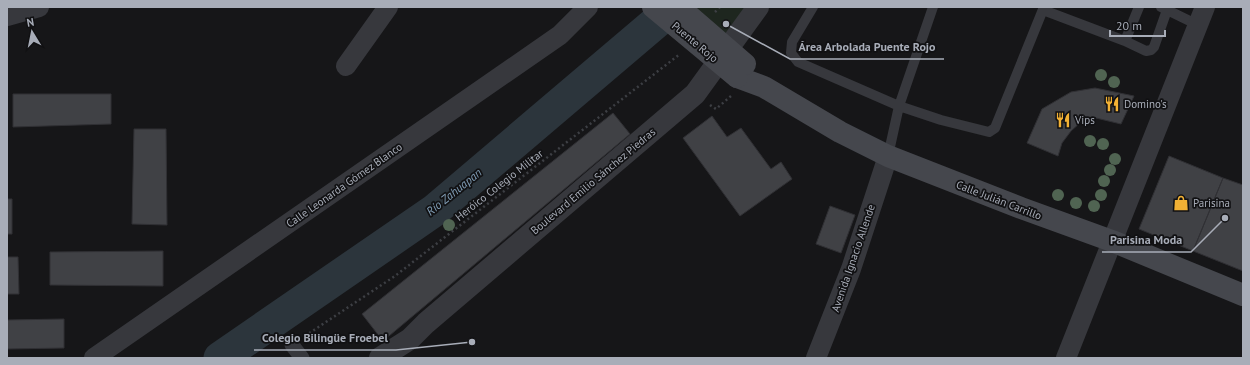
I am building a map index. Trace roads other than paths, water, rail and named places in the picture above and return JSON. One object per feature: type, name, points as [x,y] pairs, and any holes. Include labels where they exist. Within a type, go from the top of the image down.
[{"type":"main road","name":"Puente Rojo","points":[[653,7],[748,77]]},
{"type":"main road","name":"Puente Rojo","points":[[680,7],[748,77]]},
{"type":"main road","name":"Calle Julián Carrillo","points":[[748,77],[840,132],[888,156],[1112,242],[1243,295]]},
{"type":"street","points":[[7,16],[39,7]]},
{"type":"street","points":[[346,66],[388,7]]},
{"type":"street","name":"Calle Leonarda Gómez Blanco","points":[[94,358],[560,35],[588,7]]},
{"type":"street","name":"Boulevard Emilio Sánchez Piedras","points":[[380,358],[406,349],[426,323],[695,94],[758,7]]},
{"type":"street","points":[[1066,358],[1202,16]]},
{"type":"street","name":"Avenida Ignacio Allende","points":[[816,358],[851,269],[888,156]]},
{"type":"street","points":[[292,345],[302,358]]},
{"type":"lane","points":[[813,7],[792,42],[792,53],[798,62],[899,106],[982,132],[989,132],[995,128],[1044,9],[1125,41],[1146,51],[1151,50],[1164,8],[1202,16]]},
{"type":"lane","points":[[888,156],[899,106],[933,7]]},
{"type":"lane","points":[[1125,41],[1139,7]]},
{"type":"waterway","name":"Río Zahuapan","points":[[220,358],[435,210],[674,7]]},
{"type":"place","name":"Área Arbolada Puente Rojo","points":[[726,24]]},
{"type":"place","name":"Domino's","points":[[1112,104]]},
{"type":"place","name":"Vips","points":[[1063,120]]},
{"type":"place","name":"Parisina","points":[[1181,203]]},
{"type":"place","name":"Parisina Moda","points":[[1225,218]]},
{"type":"place","name":"Colegio Bilingüe Froebel","points":[[472,342]]}]
